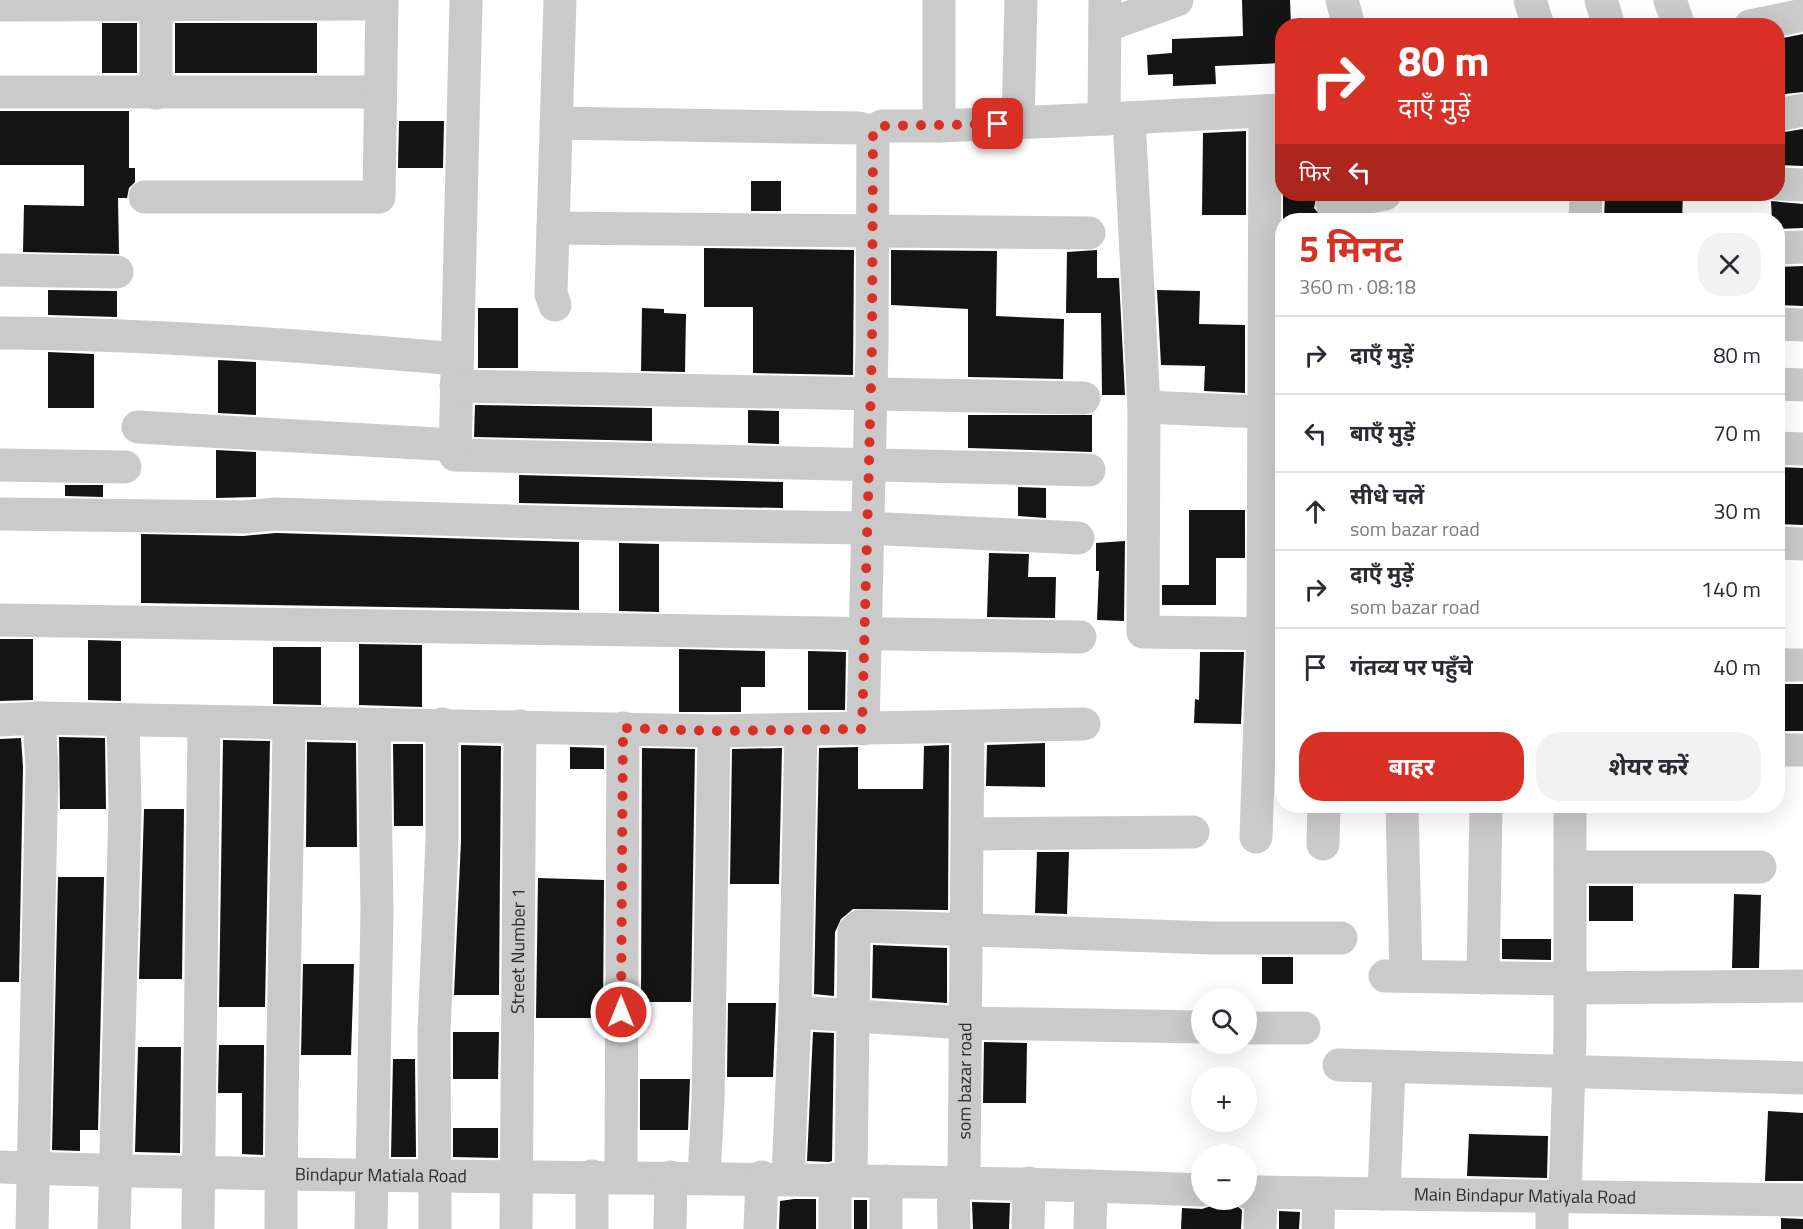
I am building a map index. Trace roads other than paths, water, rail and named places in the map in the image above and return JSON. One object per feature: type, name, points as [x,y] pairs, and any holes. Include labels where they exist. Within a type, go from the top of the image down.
[{"type":"street","points":[[466,0],[455,455],[868,463],[1089,471]]},
{"type":"street","points":[[555,305],[550,294],[560,0]]},
{"type":"street","points":[[939,0],[939,126]]},
{"type":"street","points":[[1018,123],[1021,0]]},
{"type":"street","points":[[1177,0],[1105,13],[1144,407],[1143,632],[1273,634]]},
{"type":"street","points":[[1342,0],[1347,18]]},
{"type":"street","points":[[1530,0],[1536,18]]},
{"type":"street","points":[[1601,0],[1607,18]]},
{"type":"street","points":[[1670,0],[1676,18]]},
{"type":"street","points":[[1741,0],[1747,18]]},
{"type":"street","points":[[156,2],[156,93]]},
{"type":"street","points":[[0,5],[382,2],[379,197],[145,197]]},
{"type":"street","points":[[1785,19],[1803,15]]},
{"type":"street","points":[[0,92],[380,92]]},
{"type":"street","points":[[556,123],[859,128],[862,131],[873,132],[882,126],[1018,123],[1274,110],[1273,634],[1270,801],[1257,837]]},
{"type":"street","points":[[1785,114],[1803,110]]},
{"type":"street","points":[[862,729],[870,396],[873,132]]},
{"type":"street","points":[[1785,184],[1803,185]]},
{"type":"street","points":[[1332,206],[1354,201]]},
{"type":"street","points":[[553,228],[872,233],[1089,233]]},
{"type":"street","points":[[1785,248],[1803,248]]},
{"type":"street","points":[[0,270],[117,272]]},
{"type":"street","points":[[1785,324],[1803,325]]},
{"type":"street","points":[[0,333],[100,334],[245,342],[457,373],[734,390],[870,396],[1084,398]]},
{"type":"street","points":[[1785,384],[1803,385]]},
{"type":"street","points":[[1144,407],[1273,413]]},
{"type":"street","points":[[138,427],[454,445]]},
{"type":"street","points":[[1785,448],[1803,449]]},
{"type":"street","points":[[0,465],[125,466]]},
{"type":"street","points":[[0,514],[243,516],[275,514],[605,524],[866,528],[1078,538]]},
{"type":"street","points":[[1785,543],[1803,544]]},
{"type":"street","points":[[0,620],[1080,637]]},
{"type":"street","points":[[1785,665],[1803,665]]},
{"type":"street","points":[[32,1229],[42,766],[39,718]]},
{"type":"street","points":[[0,720],[39,718],[374,726],[442,724],[714,731],[1083,724]]},
{"type":"street","points":[[114,1229],[125,808],[123,720]]},
{"type":"street","points":[[198,1229],[204,722]]},
{"type":"street","points":[[281,1229],[289,723]]},
{"type":"street","points":[[435,1229],[434,1032],[442,840],[442,724]]},
{"type":"street","points":[[371,1229],[377,911],[374,726]]},
{"type":"street","name":"Street Number 1","points":[[516,1229],[520,726]]},
{"type":"street","name":"som bazar road","points":[[954,1229],[959,1181],[966,1023],[968,727]]},
{"type":"street","points":[[592,1229],[611,1173],[623,728]]},
{"type":"street","points":[[704,1177],[708,1101],[714,731]]},
{"type":"street","points":[[760,1229],[775,1178],[795,1012],[801,731]]},
{"type":"street","points":[[1785,750],[1803,750]]},
{"type":"street","points":[[1323,844],[1324,813]]},
{"type":"street","points":[[1402,813],[1395,976],[1570,983],[1803,986]]},
{"type":"street","points":[[1483,978],[1486,813]]},
{"type":"street","points":[[1552,1229],[1559,1197],[1569,1073],[1570,813]]},
{"type":"street","points":[[968,834],[1193,832]]},
{"type":"street","points":[[1570,867],[1760,867]]},
{"type":"street","points":[[835,1229],[843,1180],[856,928],[865,925],[1212,938],[1341,938]]},
{"type":"street","points":[[795,1012],[966,1023],[1191,1027]]},
{"type":"street","points":[[1257,1028],[1304,1028]]},
{"type":"street","points":[[1339,1065],[1803,1078]]},
{"type":"street","points":[[1384,1194],[1389,1067]]},
{"type":"street","name":"Bindapur Matiala Road","points":[[0,1167],[199,1174],[517,1176],[611,1173],[671,1177],[775,1178]]},
{"type":"street","points":[[670,1229],[671,1177]]},
{"type":"street","points":[[775,1178],[959,1181],[1191,1190]]},
{"type":"street","points":[[886,1181],[886,1229]]},
{"type":"street","points":[[1028,1229],[1029,1183]]},
{"type":"street","points":[[1090,1186],[1090,1229]]},
{"type":"street","name":"Main Bindapur Matiyala Road","points":[[1257,1192],[1803,1200]]},
{"type":"street","points":[[1318,1229],[1319,1193]]},
{"type":"street","points":[[1257,1210],[1260,1229]]}]
